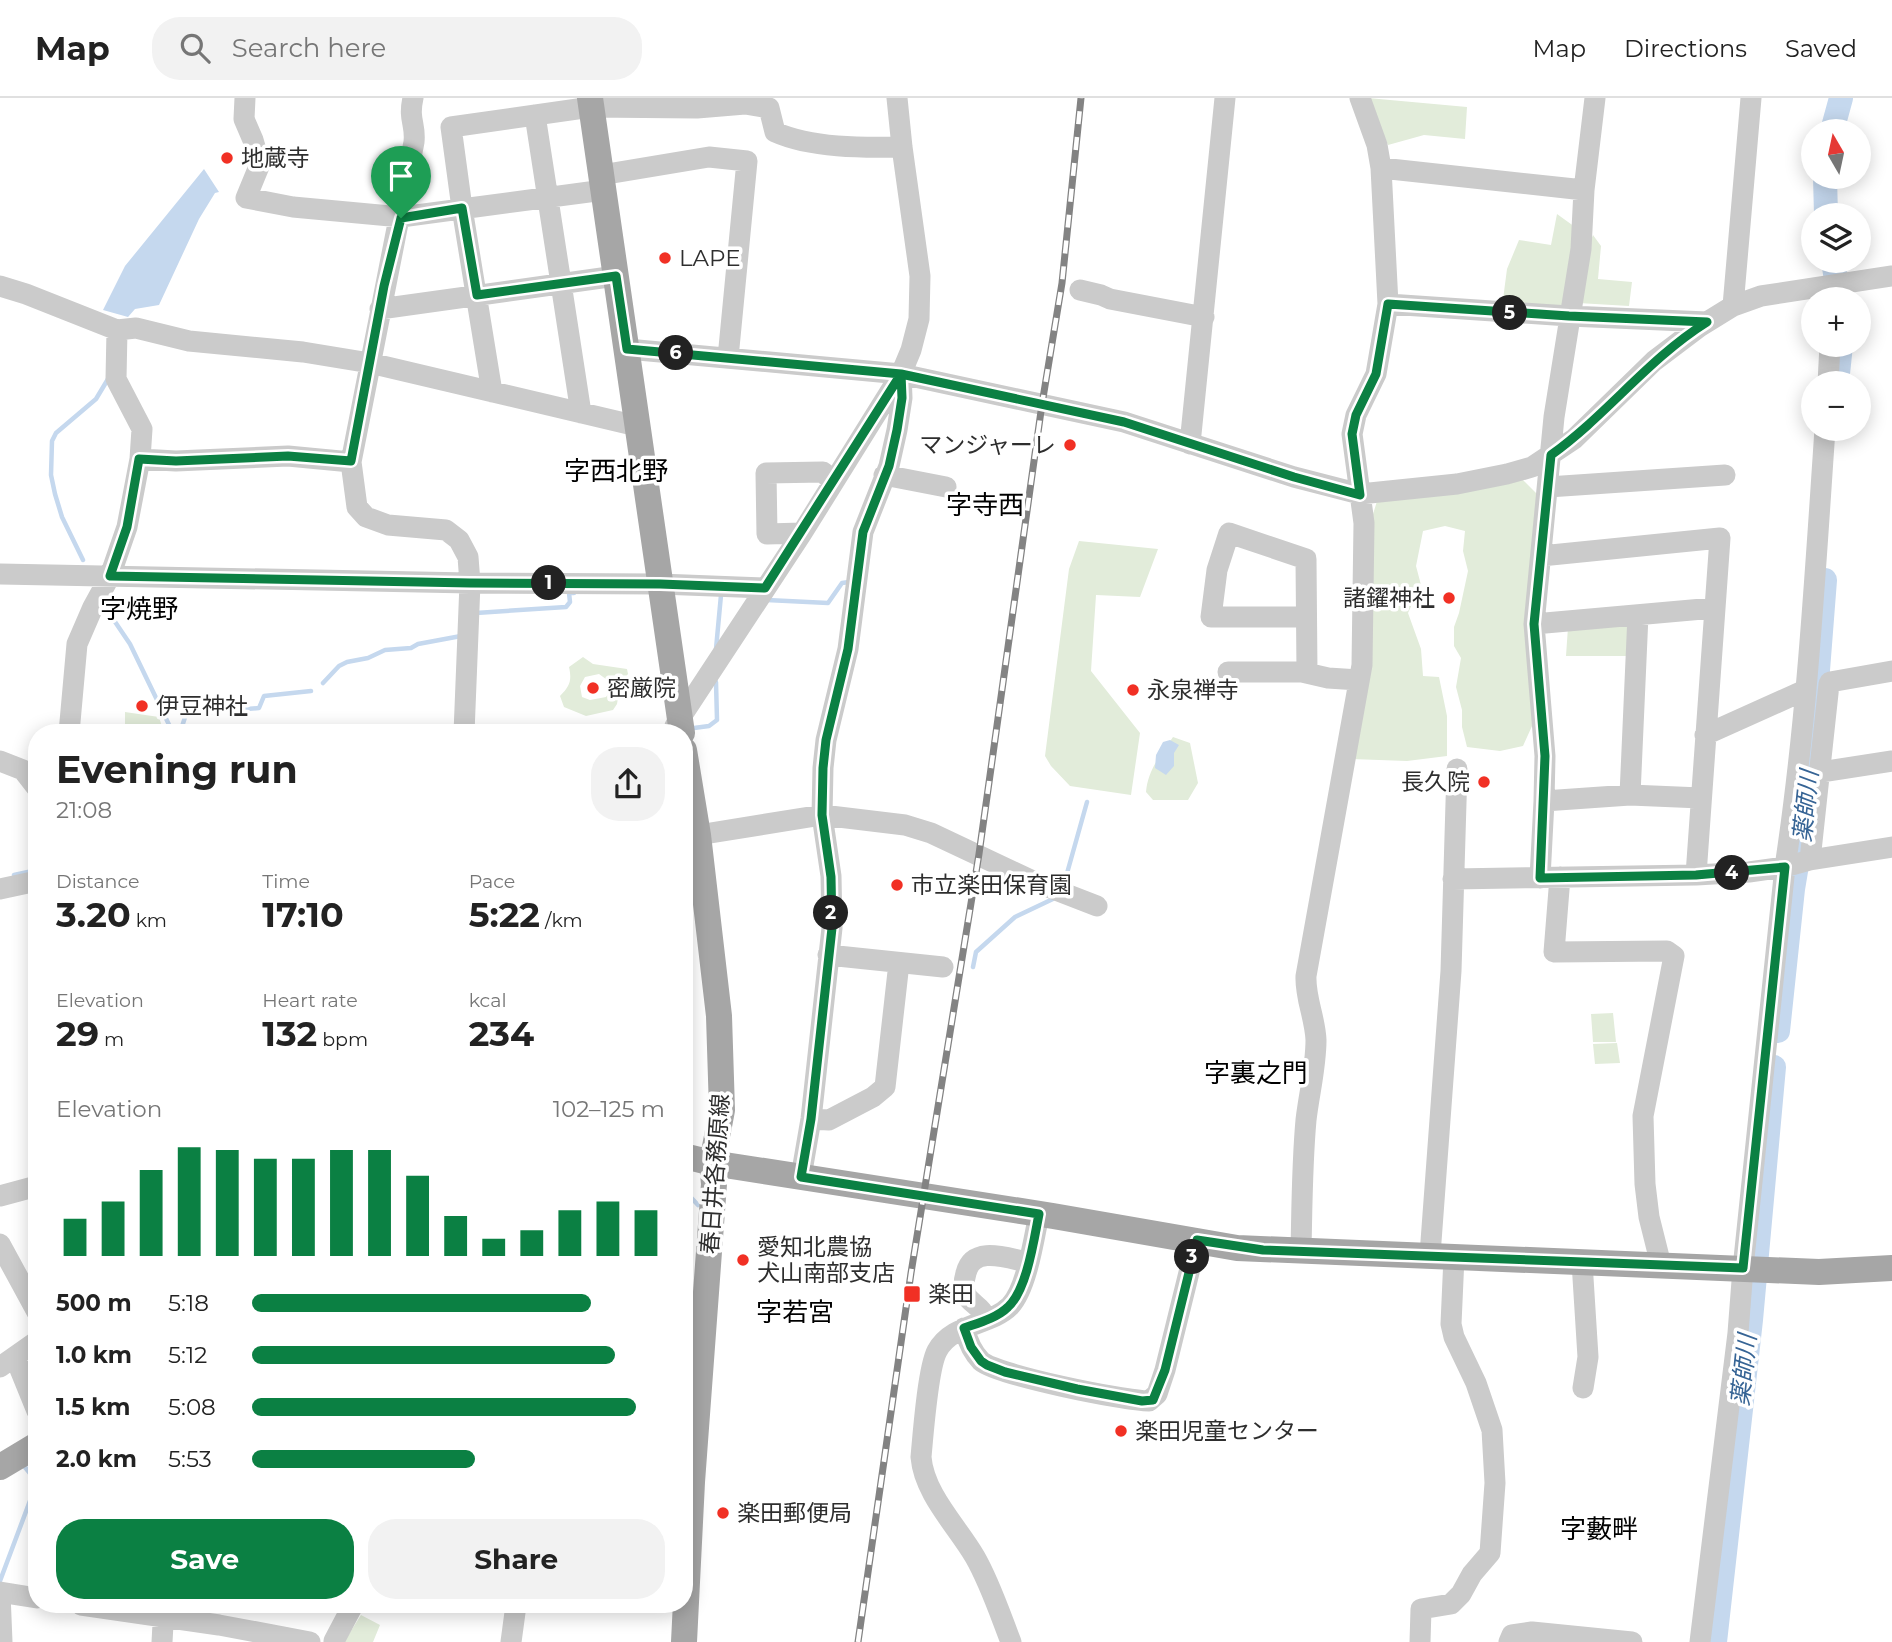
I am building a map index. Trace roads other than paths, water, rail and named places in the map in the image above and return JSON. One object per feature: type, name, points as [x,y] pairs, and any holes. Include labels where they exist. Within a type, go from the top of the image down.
[{"type":"main road","points":[[591,102],[660,584],[676,724]]},
{"type":"main road","name":"春日井各務原線","points":[[693,843],[719,1016],[722,1110],[712,1163],[714,1184],[693,1468]]},
{"type":"main road","points":[[693,1158],[1237,1248],[1819,1272],[1892,1268]]},
{"type":"main road","points":[[0,1467],[28,1450]]},
{"type":"main road","name":"春日井各務原線","points":[[684,1642],[685,1613]]},
{"type":"street","points":[[245,98],[244,120],[260,164],[246,198],[293,207],[401,218],[548,197],[709,157],[747,161],[729,358]]},
{"type":"street","points":[[413,98],[410,121],[415,132],[401,218],[380,309],[351,461],[357,506],[366,517],[388,525],[446,530],[459,540],[468,557],[470,583],[464,724]]},
{"type":"street","points":[[680,724],[901,374],[911,350],[919,318],[920,276],[897,98]]},
{"type":"street","points":[[1190,444],[1225,98]]},
{"type":"street","points":[[1301,1250],[1301,1181],[1316,1041],[1315,1024],[1305,992],[1306,976],[1362,665],[1364,523],[1352,434],[1356,415],[1376,374],[1388,304],[1381,168],[1377,145],[1360,98]]},
{"type":"street","points":[[1595,98],[1584,190],[1581,248],[1569,316],[1551,455],[1534,624],[1545,756],[1544,801],[1554,952],[1667,951],[1674,956],[1643,1115],[1645,1184],[1649,1217],[1661,1265]]},
{"type":"street","points":[[1733,306],[1751,98]]},
{"type":"street","points":[[415,132],[536,115],[591,102],[697,108],[744,104],[769,108],[775,132],[798,139],[853,147],[902,147]]},
{"type":"street","points":[[536,115],[581,414]]},
{"type":"street","points":[[452,127],[462,208],[492,393]]},
{"type":"street","points":[[1381,168],[1584,190]]},
{"type":"street","points":[[380,309],[616,276]]},
{"type":"street","points":[[1843,287],[1892,276]]},
{"type":"street","points":[[0,286],[117,330],[136,328],[190,341],[303,352],[370,363],[637,426]]},
{"type":"street","points":[[1080,290],[1110,299],[1204,317]]},
{"type":"street","points":[[627,349],[901,374],[1124,422],[1360,495],[1419,489],[1532,467],[1573,439],[1654,361],[1707,322],[1733,306],[1761,296],[1801,292]]},
{"type":"street","points":[[1388,304],[1707,322]]},
{"type":"street","points":[[70,724],[77,644],[110,576],[127,527],[139,459],[142,429],[116,379],[117,330]]},
{"type":"street","points":[[801,1177],[811,1119],[832,928],[831,877],[822,815],[826,740],[848,649],[861,544],[867,519],[894,446],[902,398],[901,374]]},
{"type":"street","points":[[1700,1642],[1738,1334],[1755,1268],[1785,867],[1832,468],[1827,441]]},
{"type":"street","points":[[139,459],[176,461],[288,456],[351,461]]},
{"type":"street","points":[[802,533],[767,534],[765,473],[823,472],[833,482]]},
{"type":"street","points":[[884,475],[946,487]]},
{"type":"street","points":[[1548,486],[1725,475]]},
{"type":"street","points":[[1306,617],[1211,617],[1217,570],[1229,533],[1306,559],[1307,673]]},
{"type":"street","points":[[1541,556],[1720,538],[1696,875]]},
{"type":"street","points":[[0,574],[765,588]]},
{"type":"street","points":[[1534,624],[1714,608]]},
{"type":"street","points":[[1630,795],[1638,615]]},
{"type":"street","points":[[1810,860],[1829,683],[1892,671]]},
{"type":"street","points":[[1228,673],[1307,673],[1328,678],[1359,680]]},
{"type":"street","points":[[1705,735],[1805,690]]},
{"type":"street","points":[[0,761],[23,770],[28,776]]},
{"type":"street","points":[[1821,772],[1892,761]]},
{"type":"street","points":[[1420,1642],[1421,1609],[1451,1604],[1490,1553],[1494,1483],[1492,1430],[1476,1383],[1454,1337],[1442,1256],[1457,769]]},
{"type":"street","points":[[1544,801],[1630,795],[1701,798]]},
{"type":"street","points":[[693,843],[822,815],[905,825],[931,833],[1035,882],[1097,906]]},
{"type":"street","points":[[1453,879],[1696,875],[1785,867],[1810,860],[1892,848]]},
{"type":"street","points":[[0,889],[28,883]]},
{"type":"street","points":[[828,956],[943,967]]},
{"type":"street","points":[[811,1119],[830,1120],[873,1097],[885,1087],[899,963]]},
{"type":"street","points":[[0,1196],[28,1188]]},
{"type":"street","points":[[1011,1642],[975,1558],[940,1503],[922,1469],[920,1457],[936,1352],[948,1338],[1005,1310],[1016,1299],[1039,1214]]},
{"type":"street","points":[[964,1328],[971,1347],[987,1365],[1005,1372],[1077,1389],[1149,1401],[1157,1394],[1165,1370],[1197,1240]]},
{"type":"street","points":[[0,1244],[28,1295]]},
{"type":"street","points":[[986,1320],[981,1308],[965,1293],[967,1268],[974,1259],[987,1256],[1027,1262]]},
{"type":"street","points":[[1582,1262],[1588,1357],[1583,1388]]},
{"type":"street","points":[[28,1348],[8,1362],[28,1396]]},
{"type":"street","points":[[2,1642],[0,1592],[28,1597]]},
{"type":"street","points":[[162,1642],[164,1613]]},
{"type":"street","points":[[172,1613],[310,1642]]},
{"type":"street","points":[[334,1641],[349,1613]]},
{"type":"street","points":[[511,1642],[515,1613]]},
{"type":"street","points":[[1509,1642],[1512,1635],[1532,1632],[1632,1642]]},
{"type":"water","points":[[204,169],[219,192],[215,193],[199,219],[159,305],[135,309],[128,317],[103,310],[125,266]]},
{"type":"water","points":[[1170,740],[1179,745],[1174,753],[1174,766],[1166,775],[1155,768],[1156,755],[1163,742]]},
{"type":"waterway","name":"薬師川","points":[[1835,119],[1841,98]]},
{"type":"waterway","name":"薬師川","points":[[1825,189],[1826,203]]},
{"type":"waterway","name":"薬師川","points":[[1835,273],[1837,287]]},
{"type":"waterway","name":"薬師川","points":[[1838,371],[1840,357]]},
{"type":"waterway","points":[[83,560],[62,517],[55,494],[51,475],[52,441],[56,433],[96,399],[108,379]]},
{"type":"waterway","name":"薬師川","points":[[1811,760],[1825,580]]},
{"type":"waterway","points":[[767,600],[828,603],[842,583],[849,582]]},
{"type":"waterway","points":[[476,613],[566,607],[570,602],[569,593],[574,593]]},
{"type":"waterway","points":[[716,649],[721,595]]},
{"type":"waterway","points":[[105,607],[130,644],[169,724]]},
{"type":"waterway","points":[[323,683],[339,666],[347,662],[368,658],[385,650],[411,648],[418,644],[461,636]]},
{"type":"waterway","points":[[694,728],[709,726],[717,720],[716,682]]},
{"type":"waterway","points":[[183,724],[186,714],[259,708],[264,696],[311,691]]},
{"type":"waterway","points":[[1064,884],[1087,802]]},
{"type":"waterway","name":"薬師川","points":[[1778,1031],[1793,889],[1805,817]]},
{"type":"waterway","points":[[14,875],[28,872]]},
{"type":"waterway","points":[[973,967],[976,952],[1015,917],[1055,898]]},
{"type":"waterway","name":"薬師川","points":[[1715,1642],[1751,1320],[1774,1067]]},
{"type":"waterway","points":[[693,1200],[698,1205]]},
{"type":"waterway","points":[[27,1464],[24,1466],[28,1471]]},
{"type":"waterway","points":[[0,1581],[28,1506]]},
{"type":"railway","points":[[858,1642],[911,1273],[979,854],[1042,404],[1062,283],[1081,98]]},
{"type":"place","name":"地蔵寺","points":[[227,158]]},
{"type":"place","name":"LAPE","points":[[665,258]]},
{"type":"place","name":"マンジャーレ","points":[[1070,445]]},
{"type":"place","name":"諸鑃神社","points":[[1449,598]]},
{"type":"place","name":"密厳院","points":[[593,688]]},
{"type":"place","name":"永泉禅寺","points":[[1133,690]]},
{"type":"place","name":"伊豆神社","points":[[142,706]]},
{"type":"place","name":"長久院","points":[[1484,782]]},
{"type":"place","name":"市立楽田保育園","points":[[897,885]]},
{"type":"place","name":"愛知北農協 犬山南部支店","points":[[743,1260]]},
{"type":"place","name":"楽田","points":[[912,1294]]},
{"type":"place","name":"楽田児童センター","points":[[1121,1431]]},
{"type":"place","name":"楽田郵便局","points":[[723,1513]]},
{"type":"district","name":"字西北野","points":[[616,471]]},
{"type":"district","name":"字寺西","points":[[985,505]]},
{"type":"district","name":"字焼野","points":[[139,609]]},
{"type":"district","name":"字裏之門","points":[[1256,1073]]},
{"type":"district","name":"字若宮","points":[[795,1312]]},
{"type":"district","name":"字藪畔","points":[[1599,1529]]}]
